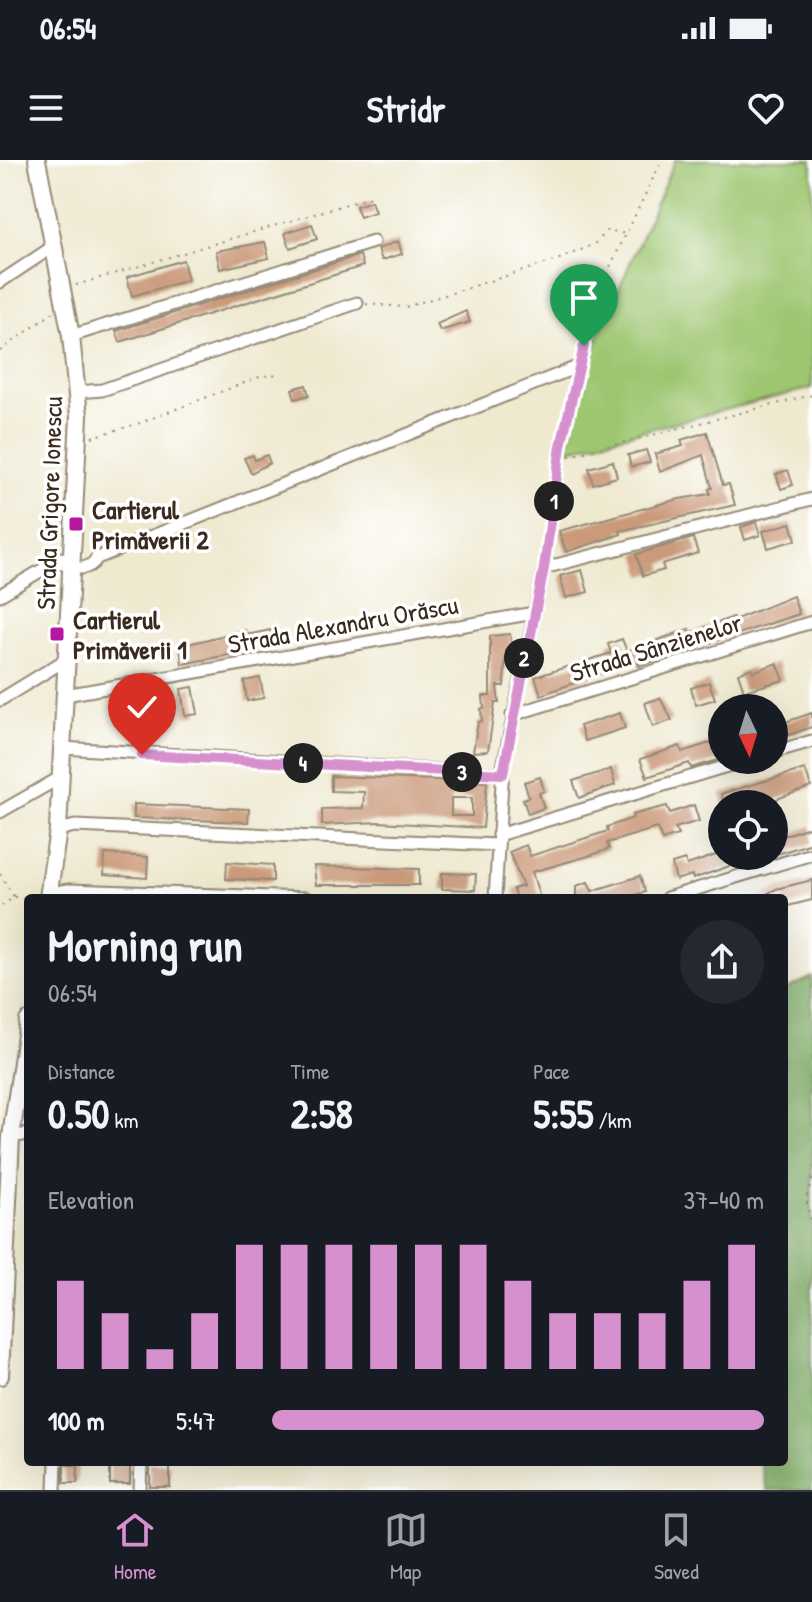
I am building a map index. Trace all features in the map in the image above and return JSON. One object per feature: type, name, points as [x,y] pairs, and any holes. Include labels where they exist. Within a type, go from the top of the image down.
[{"type":"main road","name":"Strada Grigore Ionescu","points":[[37,160],[67,308],[79,440],[75,547],[65,565],[67,668],[58,823],[49,890]]},
{"type":"main road","points":[[0,1376],[3,1217],[20,1130],[24,1076]]},
{"type":"street","points":[[71,336],[373,242]]},
{"type":"street","points":[[0,282],[54,246]]},
{"type":"street","points":[[77,392],[102,390],[357,303]]},
{"type":"street","points":[[0,595],[65,565],[92,566],[97,558],[170,527],[577,367]]},
{"type":"street","points":[[495,894],[503,774],[512,715],[544,568],[812,499]]},
{"type":"street","name":"Strada Alexandru Orăscu","points":[[65,695],[534,613]]},
{"type":"street","name":"Strada Sânzienelor","points":[[512,715],[812,622]]},
{"type":"street","points":[[0,700],[47,674],[67,668]]},
{"type":"street","points":[[788,748],[812,741]]},
{"type":"street","points":[[62,748],[503,774]]},
{"type":"street","points":[[58,823],[497,840],[708,772]]},
{"type":"street","points":[[0,812],[61,777]]},
{"type":"street","points":[[41,790],[60,796]]},
{"type":"street","points":[[680,894],[812,854]]},
{"type":"street","points":[[49,890],[92,894]]},
{"type":"street","points":[[55,1490],[56,1466]]},
{"type":"street","points":[[140,1490],[141,1466]]},
{"type":"path","points":[[544,568],[560,458],[590,308],[662,160]]},
{"type":"path","points":[[63,289],[374,196]]},
{"type":"path","points":[[357,303],[405,307],[557,260],[595,244],[608,230],[626,234]]},
{"type":"path","points":[[0,351],[48,315],[67,308]]},
{"type":"path","points":[[79,440],[137,424],[262,376],[279,374]]},
{"type":"path","points":[[560,458],[812,395]]},
{"type":"path","points":[[0,874],[14,897]]},
{"type":"path","points":[[0,907],[14,897],[24,898]]},
{"type":"path","points":[[812,1179],[806,1199],[812,1226]]},
{"type":"green space","points":[[675,160],[812,160],[812,388],[566,450],[598,337]]},
{"type":"green space","points":[[812,977],[812,1490],[767,1490],[761,1466],[788,1466],[788,988]]},
{"type":"building","points":[[371,201],[375,212],[360,217],[356,206]]},
{"type":"building","points":[[312,224],[317,239],[290,248],[285,233]]},
{"type":"building","points":[[398,241],[402,254],[382,260],[378,249]]},
{"type":"building","points":[[265,242],[269,258],[220,269],[216,251]]},
{"type":"building","points":[[360,255],[363,266],[120,342],[116,331]]},
{"type":"building","points":[[183,260],[188,280],[132,296],[127,277]]},
{"type":"building","points":[[466,311],[470,322],[440,331],[437,324]]},
{"type":"building","points":[[306,385],[309,395],[295,399],[292,389]]},
{"type":"building","points":[[707,432],[723,485],[729,484],[735,505],[620,531],[621,534],[566,552],[559,531],[679,499],[710,494],[709,489],[712,488],[703,455],[660,472],[655,454],[683,446],[681,440]]},
{"type":"building","points":[[646,450],[650,462],[631,467],[628,455]]},
{"type":"building","points":[[253,455],[255,460],[267,455],[270,463],[251,473],[244,458]]},
{"type":"building","points":[[613,461],[617,477],[593,484],[589,468]]},
{"type":"building","points":[[788,470],[793,485],[781,489],[776,474]]},
{"type":"building","points":[[756,522],[760,535],[745,540],[741,527]]},
{"type":"building","points":[[791,523],[796,540],[768,548],[763,531]]},
{"type":"building","points":[[693,538],[698,553],[662,564],[664,570],[643,576],[636,554]]},
{"type":"building","points":[[582,570],[588,592],[566,598],[560,576]]},
{"type":"building","points":[[793,596],[799,614],[639,666],[637,660],[541,695],[535,677],[611,653],[608,644],[622,639],[627,651],[689,629],[691,633],[733,617],[734,620]]},
{"type":"building","points":[[245,630],[246,635],[271,630],[274,646],[182,664],[180,646]]},
{"type":"building","points":[[510,634],[512,648],[506,649],[504,686],[497,686],[499,703],[495,703],[488,751],[473,752],[478,722],[482,721],[483,696],[490,696],[490,636]]},
{"type":"building","points":[[777,663],[784,680],[744,691],[738,673],[752,668],[753,672]]},
{"type":"building","points":[[260,678],[264,698],[247,701],[244,681]]},
{"type":"building","points":[[709,682],[713,694],[708,694],[708,701],[696,705],[691,688]]},
{"type":"building","points":[[193,687],[198,714],[185,716],[181,689]]},
{"type":"building","points":[[158,697],[160,714],[138,717],[136,705]]},
{"type":"building","points":[[660,698],[672,720],[653,727],[645,703]]},
{"type":"building","points":[[620,713],[625,728],[585,741],[580,726]]},
{"type":"building","points":[[812,713],[812,727],[788,735],[788,721]]},
{"type":"building","points":[[708,744],[708,763],[691,768],[689,763],[647,777],[640,759],[680,746],[682,752]]},
{"type":"building","points":[[611,769],[615,785],[579,798],[573,781]]},
{"type":"building","points":[[805,769],[811,787],[788,795],[788,790],[734,790]]},
{"type":"building","points":[[331,776],[487,782],[483,828],[379,822],[322,825],[322,809],[363,808],[364,792],[331,791]],"holes":[[[451,798],[472,798],[472,816],[451,816]]]},
{"type":"building","points":[[540,777],[544,791],[539,793],[544,808],[528,814],[523,799],[529,797],[524,782]]},
{"type":"building","points":[[134,804],[249,809],[248,822],[134,818]]},
{"type":"building","points":[[694,805],[699,821],[675,828],[678,835],[662,840],[657,828],[607,843],[609,849],[592,855],[532,872],[539,894],[515,894],[513,889],[523,886],[509,852],[526,845],[530,856],[608,831],[607,827],[633,818],[632,815],[667,806],[670,813]]},
{"type":"building","points":[[812,826],[812,843],[788,851],[788,834]]},
{"type":"building","points":[[105,854],[148,857],[147,878],[104,875]]},
{"type":"building","points":[[708,858],[708,870],[718,870],[693,879],[692,875],[676,880],[672,864],[685,860],[687,865]]},
{"type":"building","points":[[227,862],[273,865],[273,881],[226,879]]},
{"type":"building","points":[[314,866],[419,869],[419,885],[316,885]]},
{"type":"building","points":[[442,873],[476,874],[475,890],[442,889]]},
{"type":"building","points":[[640,876],[645,892],[576,894],[576,886],[588,882],[592,891]]},
{"type":"building","points":[[812,880],[812,900],[788,906],[788,894],[767,894]]},
{"type":"building","points":[[64,1466],[78,1466],[77,1483],[64,1483]]},
{"type":"building","points":[[110,1466],[130,1466],[130,1484],[110,1484]]},
{"type":"building","points":[[150,1466],[170,1466],[170,1487],[150,1487]]},
{"type":"waterway","points":[[0,602],[38,580]]},
{"type":"place","name":"Cartierul Primăverii 2","points":[[76,524]]},
{"type":"place","name":"Cartierul Primăverii 1","points":[[57,634]]},
{"type":"route","points":[[142,755],[503,774],[512,715],[544,568],[561,446],[584,346]]}]
